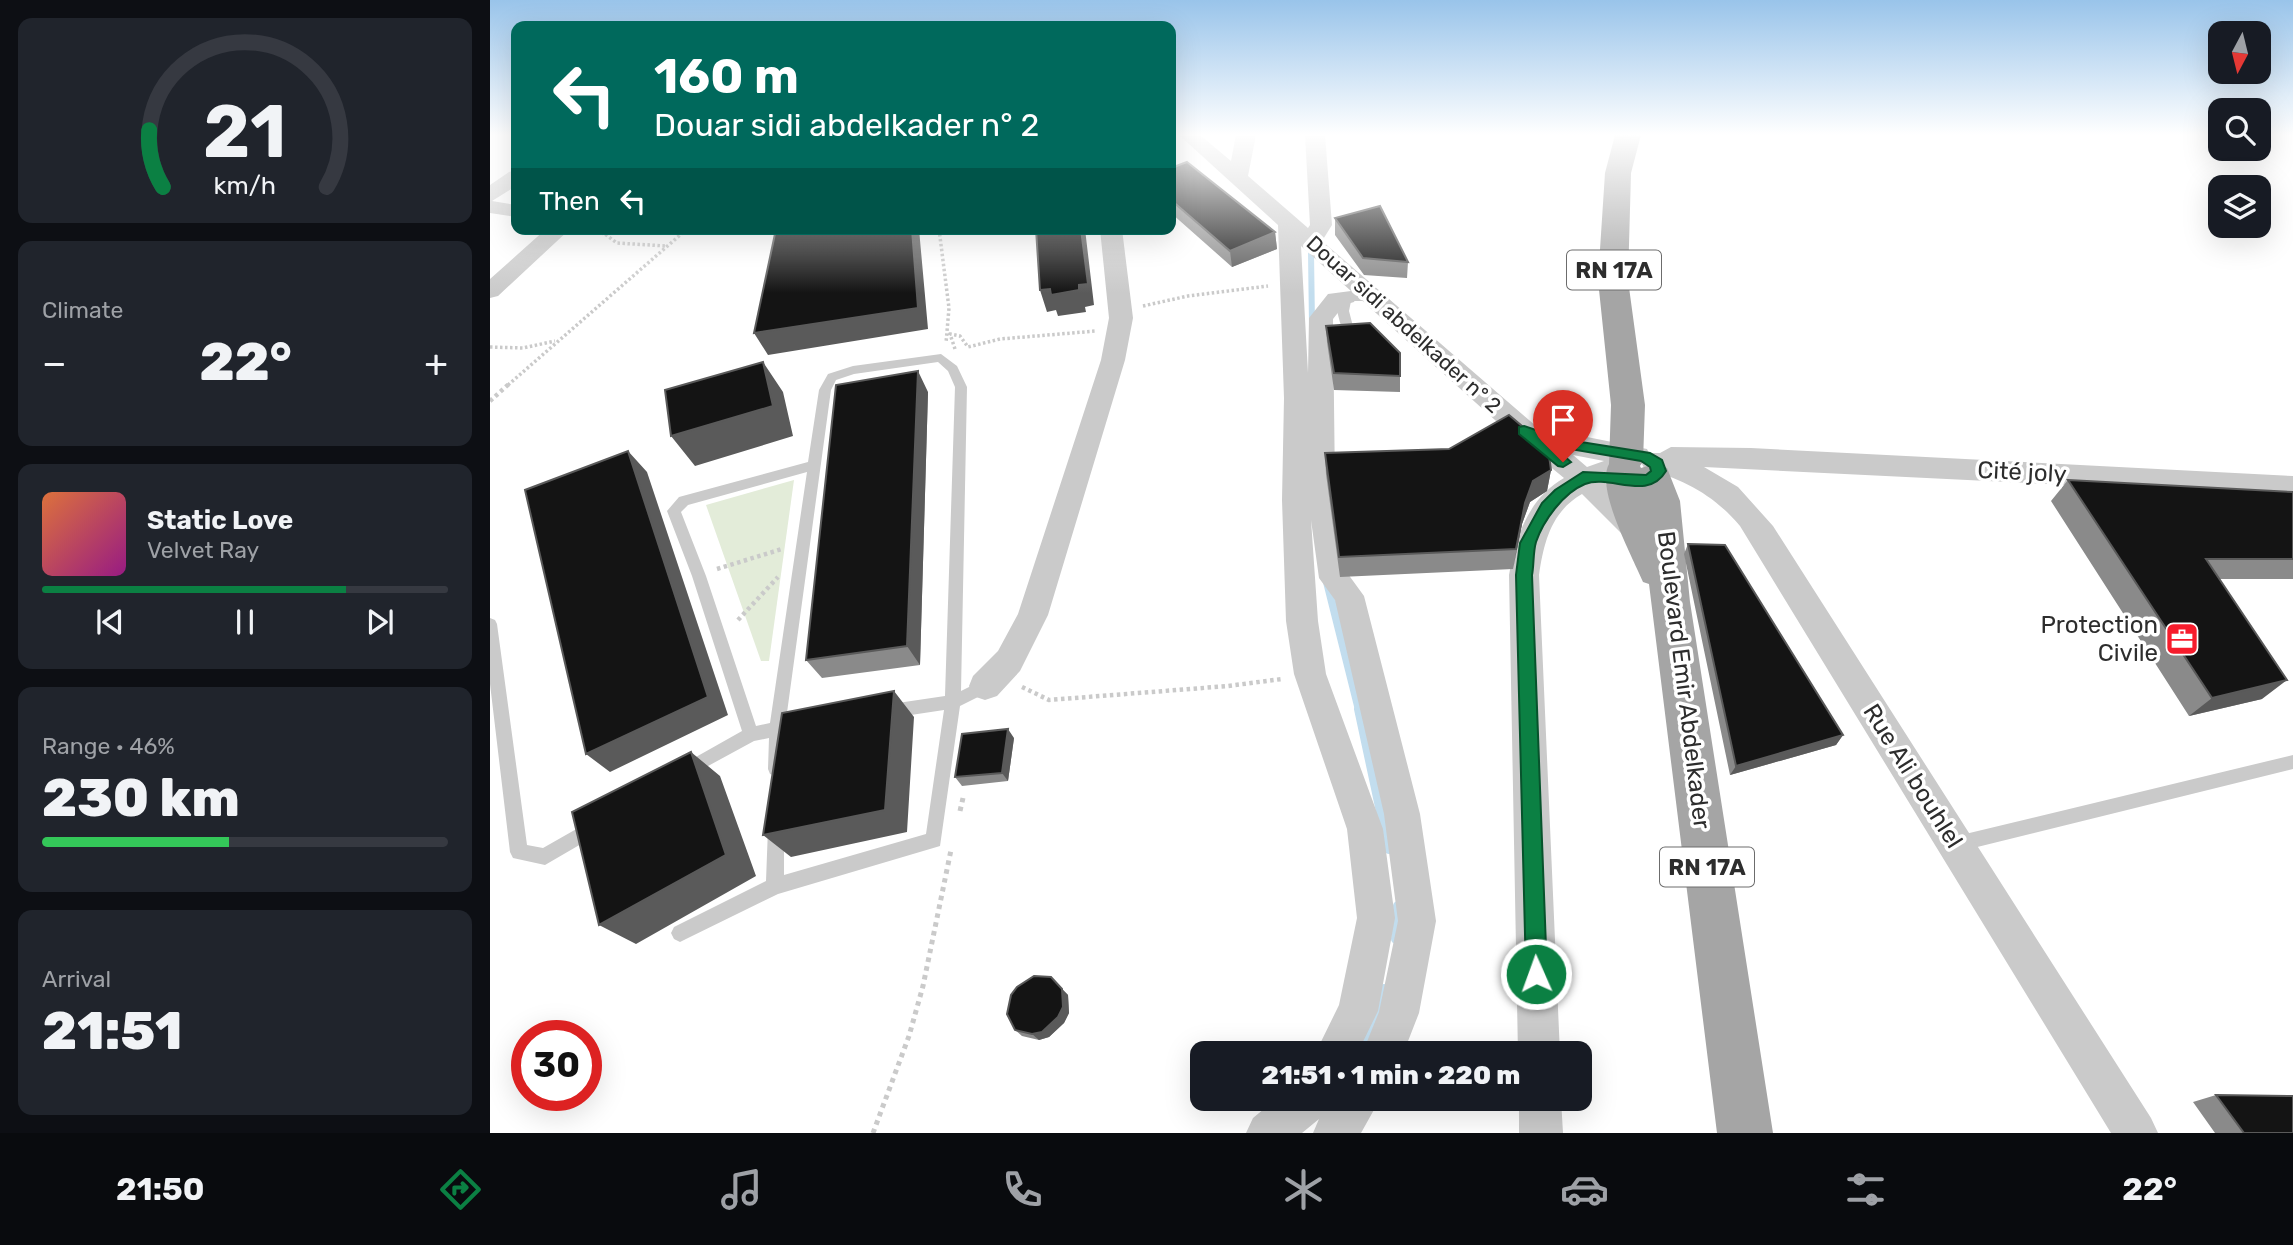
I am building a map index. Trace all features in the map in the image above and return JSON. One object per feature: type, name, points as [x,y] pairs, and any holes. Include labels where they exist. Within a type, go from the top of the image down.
[{"type":"main road","name":"RN 17A","points":[[1617,188],[1613,280],[1638,466],[1627,499],[1670,602]]},
{"type":"main road","name":"Boulevard Emir Abdelkader","points":[[1638,466],[1662,501],[1670,602],[1745,1133]]},
{"type":"street","name":"Douar sidi abdelkader n° 2","points":[[1250,188],[1300,232],[1361,298],[1583,478],[1643,537]]},
{"type":"street","points":[[1319,188],[1321,225],[1300,232],[1290,270],[1297,398],[1297,527],[1302,621],[1310,674],[1365,829],[1376,918],[1358,1011],[1342,1041]]},
{"type":"street","points":[[490,208],[511,210]]},
{"type":"street","points":[[490,291],[552,235]]},
{"type":"street","points":[[990,681],[1009,661],[1033,615],[1113,360],[1121,318],[1112,235]]},
{"type":"street","points":[[1361,298],[1336,299],[1321,318],[1321,488],[1334,578],[1349,596],[1402,814],[1417,921],[1399,1013],[1387,1041]]},
{"type":"street","name":"Douar sidi abdelkader n° 2","points":[[1524,430],[1638,466]]},
{"type":"street","name":"Cité joly","points":[[1638,466],[1689,457],[1751,458],[2293,486]]},
{"type":"street","points":[[1539,1041],[1524,575],[1528,543],[1537,522],[1560,494],[1583,478],[1638,466],[1725,492],[1734,473],[1751,458]]},
{"type":"street","name":"Rue Ali bouhlel","points":[[1725,492],[1763,534],[2136,1133]]},
{"type":"street","points":[[1268,1133],[1295,1111]]},
{"type":"street","points":[[1335,1133],[1351,1111]]},
{"type":"street","points":[[1540,1111],[1541,1133]]},
{"type":"lane","points":[[1349,334],[1343,311],[1361,298]]},
{"type":"lane","points":[[680,933],[775,887],[934,839],[953,702],[961,387],[953,369],[941,358],[853,370],[832,377],[825,390],[777,728],[776,781]]},
{"type":"lane","points":[[751,734],[699,576],[674,511],[684,501],[815,465]]},
{"type":"lane","points":[[490,624],[519,852],[545,857],[603,822]]},
{"type":"lane","points":[[872,714],[953,702],[990,681]]},
{"type":"lane","points":[[673,779],[751,734],[818,722]]},
{"type":"lane","points":[[1956,844],[2293,761]]},
{"type":"lane","points":[[775,887],[776,807]]},
{"type":"path","points":[[608,235],[618,243],[667,246]]},
{"type":"path","points":[[490,401],[680,235]]},
{"type":"path","points":[[940,235],[949,308],[941,358]]},
{"type":"path","points":[[957,353],[950,334],[960,336],[968,347],[1000,339],[1105,330],[1132,309],[1188,296],[1282,283],[1290,270]]},
{"type":"path","points":[[490,348],[545,345],[558,340]]},
{"type":"path","points":[[718,569],[790,547]]},
{"type":"path","points":[[738,620],[787,567]]},
{"type":"path","points":[[990,681],[1049,700],[1228,686],[1310,674]]},
{"type":"path","points":[[959,817],[963,798]]},
{"type":"path","points":[[873,1133],[909,1035],[923,986],[953,839]]},
{"type":"green space","points":[[794,480],[769,661],[761,661],[706,505]]},
{"type":"building","points":[[1176,188],[1220,188],[1275,232],[1230,251],[1176,204]]},
{"type":"building","points":[[1380,206],[1408,262],[1363,258],[1335,218]]},
{"type":"building","points":[[775,235],[912,235],[918,308],[754,333]]},
{"type":"building","points":[[1036,235],[1082,235],[1088,284],[1079,285],[1079,290],[1051,295],[1050,289],[1040,290]]},
{"type":"building","points":[[1370,323],[1400,353],[1400,376],[1334,373],[1326,326]]},
{"type":"building","points":[[763,362],[773,406],[671,436],[665,390]]},
{"type":"building","points":[[918,371],[907,646],[806,660],[836,385]]},
{"type":"building","points":[[1509,415],[1548,448],[1551,470],[1533,481],[1525,503],[1516,549],[1339,557],[1325,453],[1449,449]]},
{"type":"building","points":[[628,451],[708,697],[586,754],[525,490]]},
{"type":"building","name":"Protection Civile","points":[[2068,480],[2293,492],[2293,559],[2206,559],[2287,680],[2212,698]]},
{"type":"building","points":[[1688,544],[1725,545],[1843,735],[1736,766]]},
{"type":"building","points":[[894,691],[885,810],[763,835],[782,713]]},
{"type":"building","points":[[1008,729],[1002,773],[955,777],[962,734]]},
{"type":"building","points":[[691,752],[726,855],[599,925],[572,812]]},
{"type":"building","points":[[1034,976],[1051,977],[1062,989],[1063,1007],[1058,1017],[1042,1032],[1032,1034],[1015,1030],[1007,1014],[1011,995],[1017,987]]},
{"type":"building","points":[[2216,1095],[2293,1096],[2293,1133],[2244,1133]]},
{"type":"waterway","points":[[1311,253],[1312,325]]},
{"type":"waterway","points":[[1327,582],[1359,710]]},
{"type":"waterway","points":[[1359,709],[1389,849]]},
{"type":"waterway","points":[[1396,939],[1398,906]]},
{"type":"waterway","points":[[1366,1041],[1373,1028],[1384,989]]},
{"type":"place","name":"Protection Civile","points":[[2182,639]]},
{"type":"route","points":[[1536,974],[1524,575],[1528,543],[1537,522],[1547,508],[1560,494],[1583,478],[1647,480],[1655,477],[1658,471],[1657,464],[1645,456],[1578,447],[1542,438],[1524,430],[1563,462]]}]
